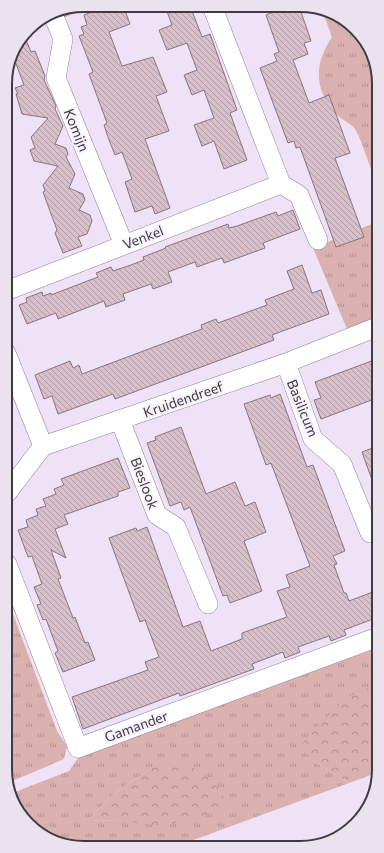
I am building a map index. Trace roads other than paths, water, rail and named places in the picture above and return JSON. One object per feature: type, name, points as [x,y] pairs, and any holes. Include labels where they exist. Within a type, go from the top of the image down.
[{"type":"street","points":[[214,12],[281,184],[299,195],[318,240]]},
{"type":"street","name":"Komijn","points":[[54,18],[63,39],[56,78],[124,245]]},
{"type":"street","name":"Venkel","points":[[12,288],[281,184]]},
{"type":"street","name":"Kruidendreef","points":[[43,446],[286,363],[372,330]]},
{"type":"street","name":"Basilicum","points":[[286,363],[313,439],[342,464],[370,533]]},
{"type":"street","points":[[12,368],[43,446],[12,486]]},
{"type":"street","name":"Bieslook","points":[[120,420],[157,515],[176,528],[208,604]]},
{"type":"street","name":"Gamander","points":[[12,577],[78,748],[372,639]]}]
